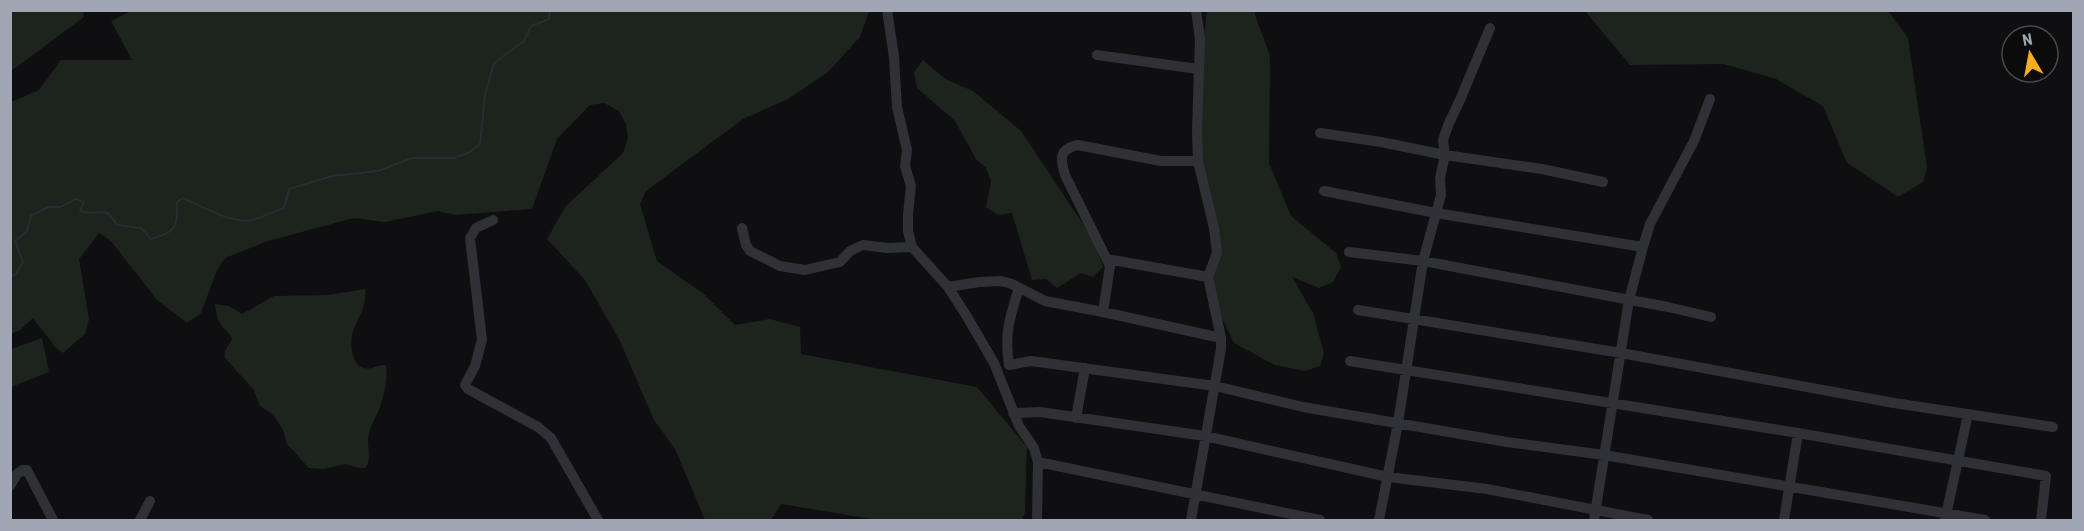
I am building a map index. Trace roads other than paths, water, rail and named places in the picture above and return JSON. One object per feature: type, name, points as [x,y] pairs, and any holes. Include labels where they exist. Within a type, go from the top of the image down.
[{"type":"street","points":[[887,10],[894,57],[897,106],[907,150],[905,166],[911,186],[908,231],[912,247],[948,287],[996,368],[1013,413],[1034,448],[1038,462],[1037,520]]},
{"type":"street","points":[[1191,520],[1221,350],[1221,338],[1208,277],[1217,253],[1215,228],[1198,161],[1200,39],[1196,10]]},
{"type":"street","points":[[1379,520],[1398,423],[1423,261],[1441,195],[1440,178],[1445,155],[1443,140],[1490,27]]},
{"type":"street","points":[[1097,56],[1198,69]]},
{"type":"street","points":[[1595,516],[1629,300],[1643,247],[1650,224],[1694,141],[1710,99]]},
{"type":"street","points":[[1320,133],[1542,169],[1603,182]]},
{"type":"street","points":[[1103,312],[1110,272],[1107,259],[1065,175],[1061,162],[1063,152],[1069,147],[1078,145],[1161,161],[1198,161]]},
{"type":"street","points":[[1324,191],[1436,213],[1643,247]]},
{"type":"street","points":[[493,220],[476,228],[470,238],[482,340],[475,366],[465,385],[468,389],[538,427],[551,438],[598,520]]},
{"type":"street","points":[[742,228],[746,245],[750,251],[780,266],[805,270],[840,262],[850,251],[863,244],[887,248],[912,247]]},
{"type":"street","points":[[1349,252],[1423,261],[1711,317]]},
{"type":"street","points":[[1107,259],[1208,277]]},
{"type":"street","points":[[948,287],[1001,281],[1045,301],[1221,338]]},
{"type":"street","points":[[1009,365],[1006,346],[1007,333],[1019,288]]},
{"type":"street","points":[[1358,310],[1621,353],[1894,403],[2053,427]]},
{"type":"street","points":[[996,368],[1031,361],[1215,386],[1303,407],[1507,442],[1604,455],[1791,486],[1946,517],[1985,520]]},
{"type":"street","points":[[1350,361],[1798,433],[2046,476],[2042,520]]},
{"type":"street","points":[[1076,418],[1085,368]]},
{"type":"street","points":[[1013,413],[1033,411],[1205,436],[1388,477],[1487,489],[1595,516],[1648,520]]},
{"type":"street","points":[[1946,517],[1968,414]]},
{"type":"street","points":[[1784,520],[1798,433]]},
{"type":"street","points":[[1038,462],[1320,520]]},
{"type":"street","points":[[10,486],[17,474],[27,470],[53,520]]},
{"type":"street","points":[[140,520],[150,501]]},
{"type":"waterway","points":[[10,276],[16,274],[23,262],[15,241],[27,231],[31,216],[48,207],[61,207],[75,199],[84,202],[80,211],[105,212],[117,225],[141,228],[151,239],[171,231],[176,223],[177,202],[183,198],[226,217],[244,221],[252,220],[284,208],[289,189],[332,176],[378,171],[412,158],[454,158],[470,152],[480,144],[485,95],[494,63],[524,41],[531,26],[549,19],[550,10]]}]
